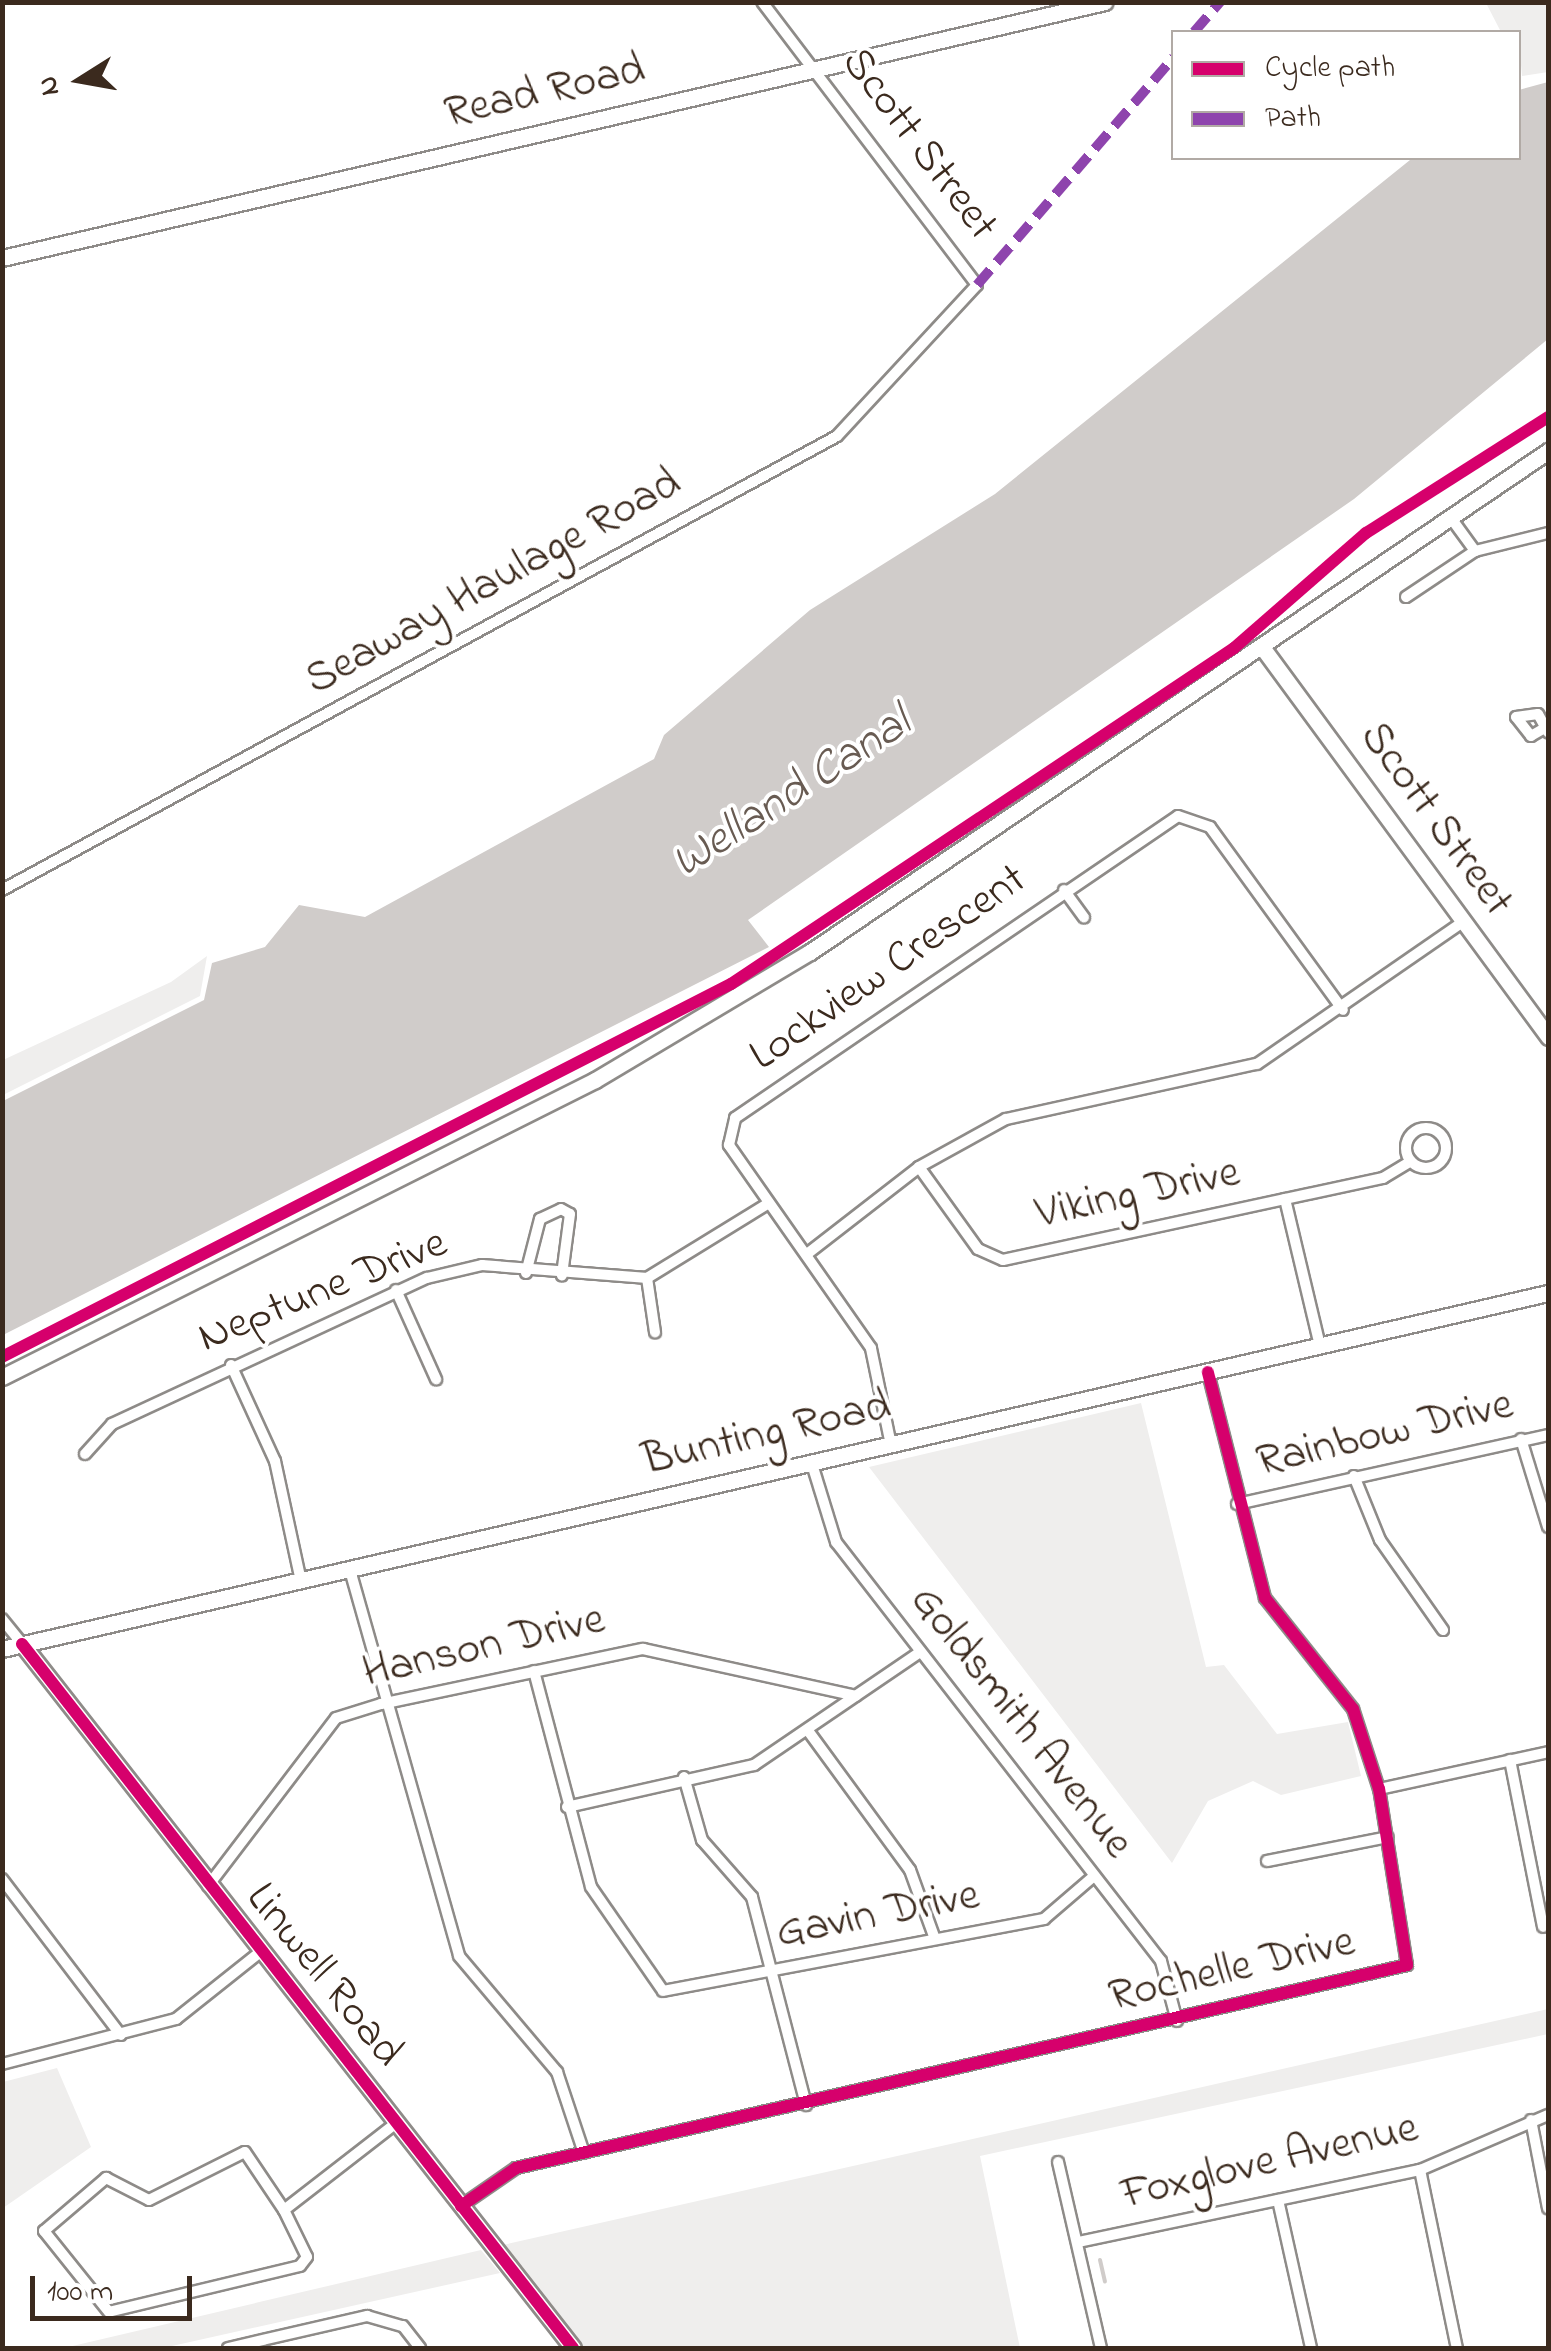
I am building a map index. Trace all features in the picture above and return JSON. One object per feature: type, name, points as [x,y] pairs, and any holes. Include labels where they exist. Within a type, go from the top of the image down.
[{"type":"main road","name":"Read Road","points":[[2,258],[1106,2]]},
{"type":"main road","points":[[2,1378],[595,1080],[810,952],[1548,451]]},
{"type":"main road","name":"Scott Street","points":[[1262,647],[1548,1035]]},
{"type":"main road","name":"Bunting Road","points":[[2,1649],[1548,1294]]},
{"type":"main road","name":"Linwell Road","points":[[22,1644],[207,1887],[573,2348]]},
{"type":"street","name":"Scott Street","points":[[762,2],[977,285]]},
{"type":"street","name":"Seaway Haulage Road","points":[[2,890],[837,436],[977,285]]},
{"type":"street","points":[[1451,518],[1475,551]]},
{"type":"street","points":[[1406,596],[1475,551],[1548,533]]},
{"type":"street","name":"Lockview Crescent","points":[[892,1445],[872,1348],[730,1146],[734,1118],[1169,820],[1198,818],[1343,1010]]},
{"type":"street","points":[[1064,890],[1084,918]]},
{"type":"street","points":[[808,1254],[919,1167],[1006,1119],[1257,1064],[1343,1010],[1463,922]]},
{"type":"street","name":"Viking Drive","points":[[919,1167],[978,1249],[1002,1260],[1384,1178],[1410,1162],[1439,1163],[1442,1134],[1411,1134],[1410,1162]]},
{"type":"street","points":[[1285,1200],[1320,1346]]},
{"type":"street","points":[[655,1332],[647,1278],[769,1203]]},
{"type":"street","points":[[526,1272],[540,1219],[561,1209],[570,1214],[562,1274]]},
{"type":"street","name":"Neptune Drive","points":[[84,1454],[112,1424],[230,1364],[396,1290],[482,1266],[647,1278]]},
{"type":"street","points":[[396,1290],[436,1379]]},
{"type":"street","points":[[230,1364],[275,1461],[301,1581]]},
{"type":"street","name":"Rochelle Drive","points":[[461,2206],[516,2168],[1177,2021],[1407,1965],[1378,1789],[1353,1709],[1265,1598],[1237,1504],[1208,1372]]},
{"type":"street","name":"Rainbow Drive","points":[[1237,1504],[1548,1434]]},
{"type":"street","points":[[1520,1439],[1548,1527]]},
{"type":"street","name":"Goldsmith Avenue","points":[[812,1464],[836,1542],[1161,1962],[1177,2021]]},
{"type":"street","points":[[1354,1476],[1380,1540],[1443,1630]]},
{"type":"street","points":[[350,1570],[381,1704],[459,1956],[556,2072],[584,2153]]},
{"type":"street","name":"Linwell Road","points":[[2,1619],[22,1644]]},
{"type":"street","name":"Hanson Drive","points":[[207,1887],[336,1718],[381,1704],[644,1649],[856,1696]]},
{"type":"street","points":[[534,1671],[567,1807],[684,1777],[754,1765],[809,1732],[920,1652]]},
{"type":"street","points":[[809,1732],[910,1870],[935,1940]]},
{"type":"street","points":[[1378,1789],[1548,1752]]},
{"type":"street","points":[[1510,1760],[1542,1927]]},
{"type":"street","points":[[684,1777],[702,1840],[752,1897],[776,1972],[806,2105]]},
{"type":"street","name":"Gavin Drive","points":[[567,1807],[590,1887],[663,1992],[1044,1919],[1094,1876]]},
{"type":"street","points":[[1267,1861],[1388,1837]]},
{"type":"street","points":[[2,1879],[121,2035]]},
{"type":"street","points":[[2,2064],[176,2018],[259,1953]]},
{"type":"street","name":"Foxglove Avenue","points":[[1078,2242],[1420,2170],[1548,2115]]},
{"type":"street","points":[[1531,2120],[1548,2208]]},
{"type":"street","points":[[284,2210],[396,2123]]},
{"type":"street","points":[[244,2152],[284,2210],[307,2257],[300,2266],[109,2312],[44,2231],[106,2178],[149,2200],[244,2152]]},
{"type":"street","points":[[1058,2162],[1101,2348]]},
{"type":"street","points":[[1420,2170],[1457,2348]]},
{"type":"street","points":[[1278,2200],[1311,2348]]},
{"type":"street","points":[[228,2348],[272,2344],[366,2316],[403,2326],[418,2345]]},
{"type":"shaded area","points":[[1486,3],[1548,3],[1548,72],[1522,76],[1521,30],[1500,30]]},
{"type":"shaded area","points":[[207,956],[200,996],[3,1095],[3,1060],[171,982]]},
{"type":"shaded area","points":[[1141,1403],[1206,1667],[1224,1665],[1277,1734],[1348,1722],[1361,1776],[1281,1795],[1253,1781],[1208,1801],[1172,1863],[869,1467]]},
{"type":"shaded area","points":[[1548,2009],[1548,2034],[980,2156],[1020,2348],[584,2348],[503,2245]]},
{"type":"shaded area","points":[[57,2068],[91,2147],[3,2208],[3,2082]]},
{"type":"shaded area","points":[[481,2250],[500,2273],[163,2348],[64,2348]]},
{"type":"water","name":"Welland Canal","points":[[1548,82],[1548,339],[1354,499],[748,920],[769,947],[3,1335],[3,1101],[204,1000],[212,963],[265,947],[299,905],[365,917],[654,759],[664,735],[810,610],[995,494],[1410,160],[1521,160],[1521,89]]},
{"type":"waterway","points":[[1100,2260],[1105,2281]]},
{"type":"marked path","points":[[1196,30],[1220,2]]},
{"type":"marked path","points":[[977,285],[1171,60]]},
{"type":"cycle path","points":[[2,1357],[731,984],[1234,648],[1366,533],[1548,417]]},
{"type":"cycle path","points":[[461,2206],[516,2168],[1407,1965],[1379,1789],[1353,1709],[1265,1598],[1208,1372]]},
{"type":"cycle path","points":[[22,1644],[573,2348]]}]
